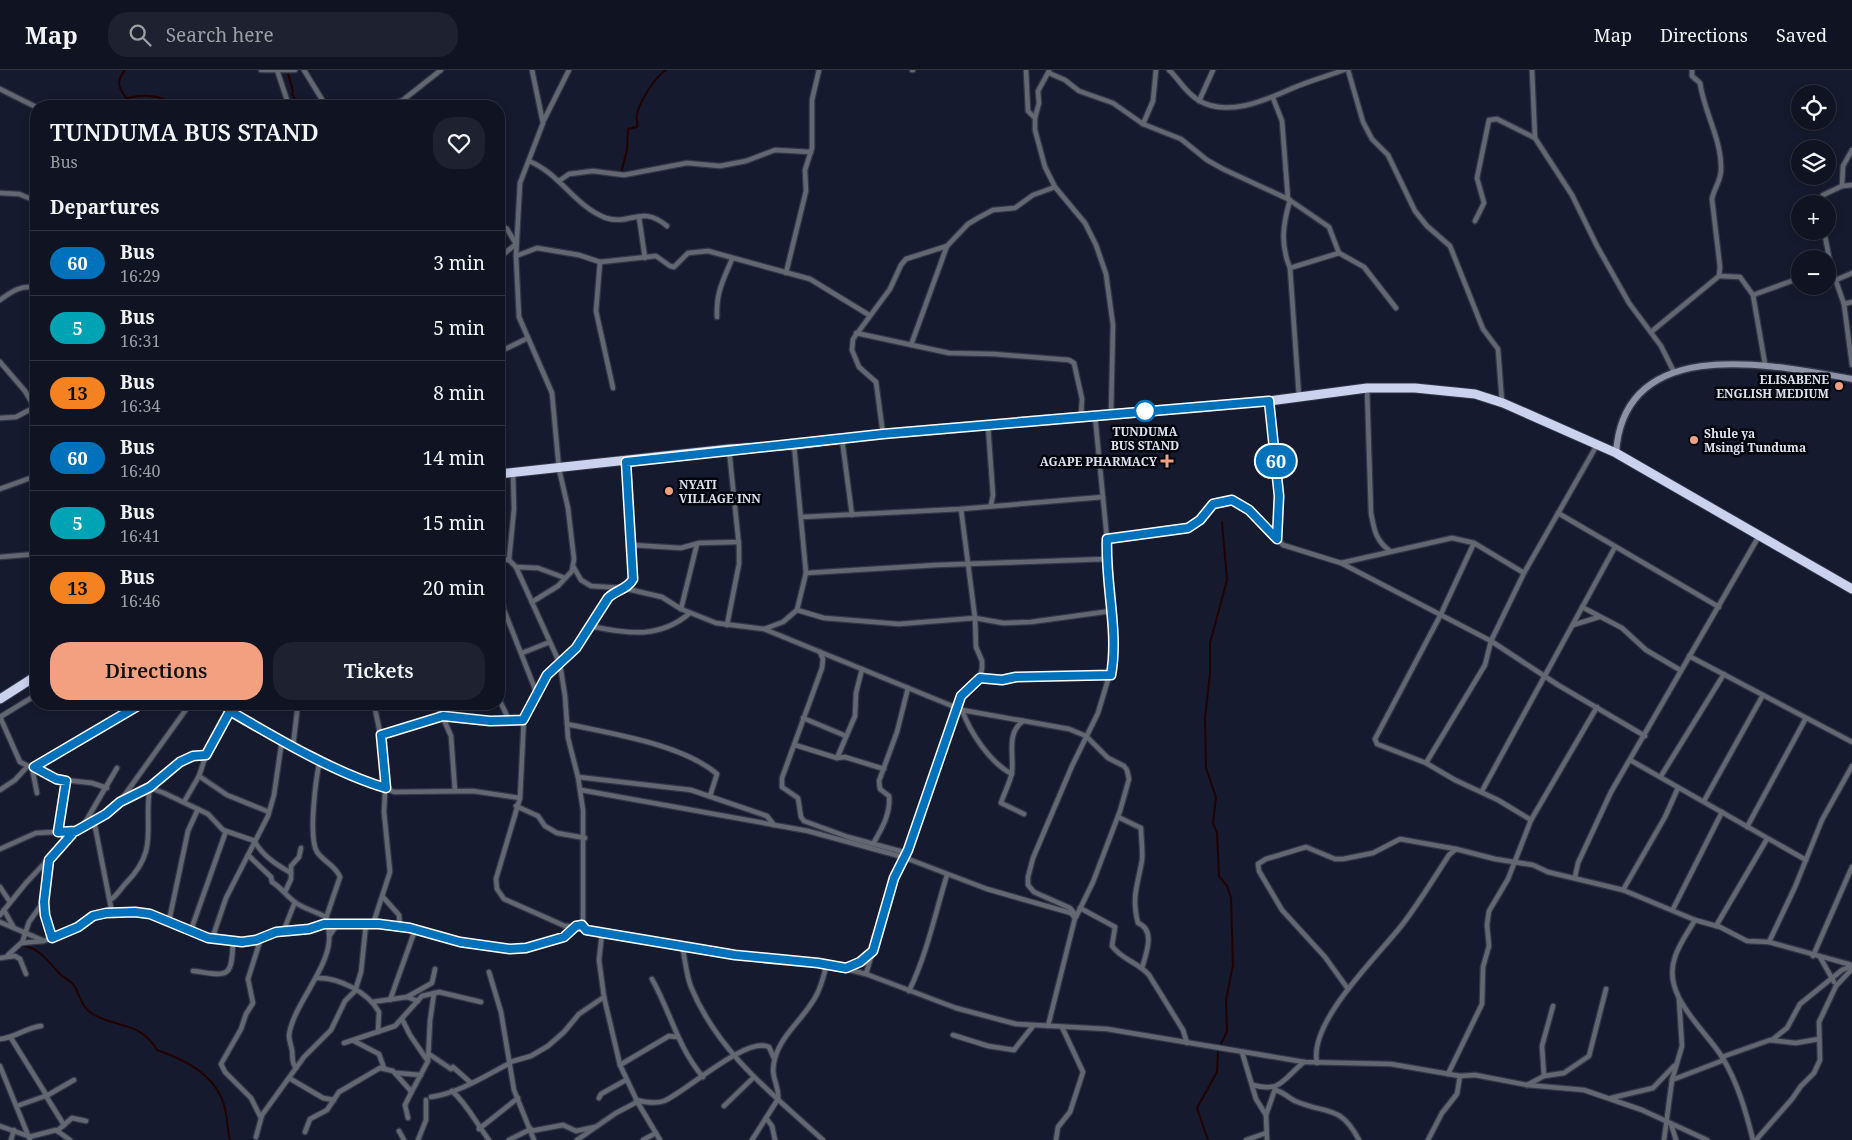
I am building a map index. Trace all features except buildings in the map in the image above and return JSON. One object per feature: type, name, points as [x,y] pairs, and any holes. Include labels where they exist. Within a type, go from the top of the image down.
[{"type":"highway","points":[[505,474],[794,445],[883,434],[1269,401],[1367,388],[1414,388],[1474,394],[1502,403],[1616,453],[1852,589]]},
{"type":"highway","points":[[0,699],[30,680]]},
{"type":"street","points":[[261,70],[295,70]]},
{"type":"street","points":[[277,70],[287,100]]},
{"type":"street","points":[[304,70],[322,100]]},
{"type":"street","points":[[403,100],[441,70]]},
{"type":"street","points":[[532,70],[543,123]]},
{"type":"street","points":[[569,70],[543,123],[520,183],[516,256],[519,317],[548,380],[552,393],[559,469],[571,524],[573,566],[581,580],[591,586],[623,588],[662,597],[681,609],[708,621],[764,629],[962,710],[1069,729],[1086,736],[1108,758],[1119,762],[1127,770],[1128,785],[1094,882],[1075,916],[1048,1026]]},
{"type":"street","points":[[786,273],[806,191],[805,170],[810,152],[812,100],[819,70]]},
{"type":"street","points":[[1026,70],[1028,111],[1035,118]]},
{"type":"street","points":[[1143,124],[1153,101],[1156,70]]},
{"type":"street","points":[[1169,70],[1181,87],[1199,101],[1222,106],[1243,106],[1273,98],[1344,70]]},
{"type":"street","points":[[1199,101],[1213,70]]},
{"type":"street","points":[[1348,70],[1363,122],[1372,139],[1388,155],[1415,211],[1427,226],[1450,246],[1483,328],[1498,349],[1502,403]]},
{"type":"street","points":[[1532,70],[1534,138]]},
{"type":"street","points":[[1692,70],[1692,76],[1700,83],[1721,161],[1721,175],[1712,199],[1720,267],[1719,276]]},
{"type":"street","points":[[1111,414],[1114,348],[1106,274],[1096,245],[1085,223],[1055,187],[1038,144],[1035,118],[1039,104],[1038,91],[1049,71],[1079,91],[1113,103],[1143,124],[1181,139],[1207,160],[1264,189],[1289,199],[1329,227],[1339,253],[1364,267],[1396,308]]},
{"type":"street","points":[[0,89],[30,104]]},
{"type":"street","points":[[1273,98],[1282,121],[1289,199],[1282,239],[1284,254],[1290,268],[1299,397]]},
{"type":"street","points":[[1475,221],[1484,203],[1477,178],[1489,120],[1496,119],[1534,138],[1572,195],[1597,246],[1629,302],[1651,332],[1674,372]]},
{"type":"street","points":[[559,181],[569,174],[593,171],[624,175],[687,163],[720,166],[746,161],[775,150],[810,152]]},
{"type":"street","points":[[1842,186],[1844,166],[1852,150]]},
{"type":"street","points":[[529,161],[537,164],[604,218],[615,220],[648,215],[655,217],[667,226]]},
{"type":"street","points":[[1824,195],[1842,186],[1852,185]]},
{"type":"street","points":[[911,345],[947,246],[968,224],[978,218],[993,210],[1015,208],[1032,195],[1055,187]]},
{"type":"street","points":[[0,193],[19,194],[30,199]]},
{"type":"street","points":[[639,217],[645,258]]},
{"type":"street","points":[[505,228],[516,244]]},
{"type":"street","points":[[505,253],[516,244]]},
{"type":"street","points":[[883,434],[876,382],[859,367],[852,350],[853,338],[890,289],[906,258],[947,246]]},
{"type":"street","points":[[516,256],[537,248],[579,255],[600,262],[656,256],[674,267],[688,253],[696,251],[708,252],[816,282],[870,314]]},
{"type":"street","points":[[1290,268],[1339,253]]},
{"type":"street","points":[[717,317],[717,302],[721,282],[732,258]]},
{"type":"street","points":[[600,262],[596,311],[613,388]]},
{"type":"street","points":[[1852,273],[1836,280],[1844,304],[1852,365]]},
{"type":"street","points":[[1651,332],[1719,276],[1740,277],[1752,295],[1765,364]]},
{"type":"street","points":[[1752,295],[1791,281]]},
{"type":"street","points":[[0,300],[20,287],[30,286]]},
{"type":"street","points":[[1844,304],[1852,302]]},
{"type":"street","points":[[856,334],[949,353],[994,354],[1072,361],[1082,399],[1081,416]]},
{"type":"street","points":[[505,349],[528,338]]},
{"type":"street","points":[[0,362],[30,400]]},
{"type":"street","points":[[1616,453],[1617,434],[1627,413],[1639,395],[1656,381],[1674,372],[1710,364],[1765,364],[1852,378]]},
{"type":"street","points":[[1367,388],[1371,513],[1374,533],[1381,545],[1390,551]]},
{"type":"street","points":[[1269,401],[1279,496],[1277,539]]},
{"type":"street","points":[[0,418],[16,416],[30,410]]},
{"type":"street","points":[[1075,916],[1070,908],[1034,892],[1028,885],[1028,878],[1033,858],[1086,736],[1098,713],[1111,675],[1114,656],[1106,558],[1107,539],[1095,415]]},
{"type":"street","points":[[988,426],[993,495],[991,505]]},
{"type":"street","points":[[842,439],[852,515]]},
{"type":"street","points":[[764,629],[783,622],[797,610],[806,573],[794,445]]},
{"type":"street","points":[[1426,763],[1479,676],[1489,656],[1491,641],[1524,573],[1598,445]]},
{"type":"street","points":[[727,625],[738,564],[739,542],[730,450]]},
{"type":"street","points":[[582,925],[565,926],[513,904],[499,896],[496,879],[498,864],[520,798],[523,720],[547,675],[576,648],[608,598],[633,579],[626,462]]},
{"type":"street","points":[[508,560],[514,509],[513,473]]},
{"type":"street","points":[[0,489],[30,478]]},
{"type":"street","points":[[802,517],[961,509],[1103,497]]},
{"type":"street","points":[[1107,539],[1188,528],[1200,520],[1213,504],[1232,500],[1249,510],[1282,545],[1341,563],[1491,641],[1544,676],[1644,736]]},
{"type":"street","points":[[866,974],[894,878],[905,855],[956,708],[961,696],[980,678],[982,661],[976,647],[975,618],[961,509]]},
{"type":"street","points":[[1558,514],[1719,607]]},
{"type":"street","points":[[1575,877],[1578,863],[1599,814],[1680,670],[1719,607],[1759,536]]},
{"type":"street","points":[[1341,563],[1452,538],[1474,543],[1524,573]]},
{"type":"street","points":[[632,545],[681,548],[697,544],[739,542]]},
{"type":"street","points":[[1474,543],[1440,616],[1375,739],[1377,744],[1386,749],[1426,763],[1455,780],[1482,791],[1531,820]]},
{"type":"street","points":[[681,609],[697,544]]},
{"type":"street","points":[[1482,791],[1615,547]]},
{"type":"street","points":[[0,557],[30,554]]},
{"type":"street","points":[[806,573],[937,564],[969,565],[1106,558]]},
{"type":"street","points":[[505,560],[516,567],[560,664],[571,754],[581,790],[585,838],[582,925],[586,930],[764,959],[827,964],[846,968],[1006,1022],[1033,1026],[1107,1029],[1304,1062],[1391,1064],[1460,1076],[1474,1075],[1527,1085],[1584,1090],[1642,1110],[1707,1140]]},
{"type":"street","points":[[532,602],[558,586],[573,566]]},
{"type":"street","points":[[516,567],[538,568],[565,578]]},
{"type":"street","points":[[1582,607],[1622,628],[1646,650],[1680,670]]},
{"type":"street","points":[[797,610],[824,618],[919,623],[975,618],[987,622],[1022,623],[1111,611]]},
{"type":"street","points":[[505,613],[537,694]]},
{"type":"street","points":[[589,626],[630,634],[655,631],[675,624],[690,613]]},
{"type":"street","points":[[1572,626],[1599,617]]},
{"type":"street","points":[[522,653],[550,642]]},
{"type":"street","points":[[820,652],[823,659],[822,668],[781,784],[784,789],[798,798],[801,817],[804,821],[905,855],[947,875],[1075,916]]},
{"type":"street","points":[[1689,656],[1852,742]]},
{"type":"street","points":[[837,758],[855,716],[856,693],[862,669]]},
{"type":"street","points":[[1661,776],[1724,674]]},
{"type":"street","points":[[980,678],[1002,680],[1016,677],[1111,675]]},
{"type":"street","points":[[873,844],[889,809],[889,796],[878,785],[908,688]]},
{"type":"street","points":[[1704,801],[1763,695]]},
{"type":"street","points":[[30,699],[0,717],[20,762],[56,779],[92,783],[107,788]]},
{"type":"street","points":[[1448,1074],[1481,1009],[1484,993],[1483,967],[1489,946],[1487,917],[1516,861],[1531,820],[1597,707]]},
{"type":"street","points":[[0,790],[16,780],[31,767],[131,710]]},
{"type":"street","points":[[120,802],[186,710]]},
{"type":"street","points":[[293,746],[297,710]]},
{"type":"street","points":[[373,924],[390,872],[384,812],[386,788],[381,735],[375,710]]},
{"type":"street","points":[[440,710],[451,736],[455,791]]},
{"type":"street","points":[[504,710],[509,720]]},
{"type":"street","points":[[962,710],[976,738],[994,762],[1012,774]]},
{"type":"street","points":[[184,802],[199,776],[206,755],[232,711],[256,728],[320,760],[386,788],[400,792],[491,792],[520,798]]},
{"type":"street","points":[[381,735],[443,716],[480,721],[523,720]]},
{"type":"street","points":[[803,718],[846,736]]},
{"type":"street","points":[[1748,827],[1806,718]]},
{"type":"street","points":[[1024,721],[1016,726],[1012,736],[1012,774],[1001,803],[1024,814]]},
{"type":"street","points":[[567,724],[626,737],[686,756],[717,774],[710,796]]},
{"type":"street","points":[[212,938],[226,898],[269,812],[274,795],[282,740]]},
{"type":"street","points":[[795,745],[837,758],[847,758],[884,769]]},
{"type":"street","points":[[0,915],[76,831],[94,821],[120,802],[150,788],[180,762],[193,756],[206,755]]},
{"type":"street","points":[[320,760],[313,814],[313,844],[323,859],[336,869],[340,877],[326,917],[325,924],[330,935]]},
{"type":"street","points":[[1630,760],[1806,860]]},
{"type":"street","points":[[1770,942],[1822,820],[1852,766]]},
{"type":"street","points":[[31,767],[37,793]]},
{"type":"street","points":[[82,827],[107,788],[117,768]]},
{"type":"street","points":[[199,776],[227,795],[269,812]]},
{"type":"street","points":[[578,777],[674,788],[710,796],[767,816],[774,825]]},
{"type":"street","points":[[58,832],[66,781]]},
{"type":"street","points":[[150,788],[211,816],[218,827],[255,842],[261,852],[269,859],[292,873]]},
{"type":"street","points":[[110,900],[136,874],[144,861],[149,828],[147,801],[150,788]]},
{"type":"street","points":[[1623,890],[1665,817],[1678,788]]},
{"type":"street","points":[[581,790],[808,831],[905,855]]},
{"type":"street","points":[[516,806],[538,816],[545,826],[557,833],[585,838]]},
{"type":"street","points":[[169,920],[188,831],[198,809]]},
{"type":"street","points":[[1674,909],[1722,812]]},
{"type":"street","points":[[1118,817],[1141,828],[1142,862],[1135,885],[1134,906],[1138,923],[1144,925],[1147,930],[1148,948],[1142,968]]},
{"type":"street","points":[[94,821],[112,913]]},
{"type":"street","points":[[0,850],[36,833],[76,831]]},
{"type":"street","points":[[191,930],[226,831]]},
{"type":"street","points":[[1716,926],[1767,838]]},
{"type":"street","points":[[1348,989],[1325,957],[1282,910],[1259,871],[1258,864],[1266,859],[1306,848],[1335,859],[1343,859],[1373,853],[1400,839],[1456,849],[1494,859],[1516,861],[1548,872],[1623,890],[1674,909],[1695,920],[1716,926],[1747,941],[1770,942],[1852,967]]},
{"type":"street","points":[[284,892],[291,879],[290,866],[299,857],[301,848]]},
{"type":"street","points":[[1317,1063],[1316,1048],[1325,1026],[1348,989],[1401,926],[1449,855],[1456,849]]},
{"type":"street","points":[[248,855],[295,902],[326,917]]},
{"type":"street","points":[[49,860],[44,901],[45,915],[52,938]]},
{"type":"street","points":[[1814,956],[1852,867]]},
{"type":"street","points":[[910,991],[931,933],[934,916],[947,875]]},
{"type":"street","points":[[0,887],[10,902]]},
{"type":"street","points":[[383,897],[399,915],[400,926]]},
{"type":"street","points":[[0,958],[8,955],[22,943],[29,922],[44,901]]},
{"type":"street","points":[[283,932],[295,902]]},
{"type":"street","points":[[1080,908],[1115,927],[1112,942],[1114,949],[1126,959],[1142,968],[1154,982],[1163,1001],[1183,1030],[1187,1042]]},
{"type":"street","points":[[4,910],[14,928]]},
{"type":"street","points":[[22,943],[44,941],[78,927],[93,916],[112,913],[150,914],[212,938],[242,942],[261,938],[276,932],[309,929],[325,924],[373,924],[400,926],[460,942],[510,949],[526,948],[564,937],[576,926]]},
{"type":"street","points":[[1695,920],[1674,960],[1673,978],[1678,995],[1690,1019],[1723,1058],[1742,1100],[1754,1140]]},
{"type":"street","points":[[0,922],[44,941]]},
{"type":"street","points":[[296,1068],[292,1060],[290,1033],[306,995],[322,968],[330,935],[338,924]]},
{"type":"street","points":[[256,1137],[261,1118],[296,1068],[331,1030],[345,1001],[356,990],[361,972],[366,924]]},
{"type":"street","points":[[390,1000],[415,930]]},
{"type":"street","points":[[602,933],[599,960],[604,997],[620,1064],[637,1101],[660,1140]]},
{"type":"street","points":[[261,938],[248,979],[253,1003],[221,1064],[225,1072],[251,1098],[261,1118]]},
{"type":"street","points":[[193,971],[217,976],[224,974],[230,967],[233,941]]},
{"type":"street","points":[[682,945],[691,987],[709,1020],[733,1055],[753,1078],[822,1140]]},
{"type":"street","points":[[846,968],[860,962],[873,951]]},
{"type":"street","points":[[8,955],[20,959],[26,974]]},
{"type":"street","points":[[1820,957],[1836,986]]},
{"type":"street","points":[[752,1140],[778,1099],[779,1093],[772,1075],[774,1058],[782,1041],[817,994],[827,964]]},
{"type":"street","points":[[1672,1080],[1772,1040],[1787,1028],[1800,1004],[1841,971],[1852,967]]},
{"type":"street","points":[[1754,1140],[1814,1073],[1820,1060],[1819,1022],[1836,986],[1852,967]]},
{"type":"street","points":[[372,1002],[407,997],[432,983],[435,969]]},
{"type":"street","points":[[489,972],[501,1012],[514,1090],[534,1140]]},
{"type":"street","points":[[316,978],[345,984],[372,1002],[379,1012],[378,1032]]},
{"type":"street","points":[[652,979],[690,1061],[703,1077]]},
{"type":"street","points":[[1527,1085],[1544,1076],[1564,1073],[1589,1056],[1606,989]]},
{"type":"street","points":[[344,1043],[395,1026],[422,996],[439,992],[481,1002]]},
{"type":"street","points":[[408,1118],[405,1105],[422,1076],[428,1061],[430,1021],[434,993]]},
{"type":"street","points":[[1664,1140],[1672,1080],[1682,1046],[1678,995]]},
{"type":"street","points":[[407,997],[418,1001]]},
{"type":"street","points":[[418,1140],[426,1120],[429,1099],[471,1083],[510,1062],[531,1056],[548,1046],[564,1032],[579,1014],[604,997]]},
{"type":"street","points":[[1544,1076],[1542,1046],[1553,1006]]},
{"type":"street","points":[[402,1019],[410,1035],[428,1061]]},
{"type":"street","points":[[0,1039],[11,1038],[22,1030],[40,1026]]},
{"type":"street","points":[[953,1035],[988,1046],[1014,1050],[1033,1026]]},
{"type":"street","points":[[1056,1140],[1057,1132],[1070,1112],[1083,1072],[1062,1026]]},
{"type":"street","points":[[620,1064],[668,1036],[678,1037]]},
{"type":"street","points":[[11,1038],[64,1125]]},
{"type":"street","points":[[1772,1040],[1796,1043],[1820,1039]]},
{"type":"street","points":[[354,1041],[379,1054],[384,1068]]},
{"type":"street","points":[[577,1140],[637,1101],[664,1101],[703,1077],[733,1055],[754,1047],[766,1045],[772,1049],[774,1058]]},
{"type":"street","points":[[1242,1052],[1256,1099],[1266,1115]]},
{"type":"street","points":[[429,1054],[452,1068],[471,1083]]},
{"type":"street","points":[[1267,1140],[1266,1115],[1275,1089],[1304,1062]]},
{"type":"street","points":[[1610,1099],[1653,1088],[1677,1063]]},
{"type":"street","points":[[0,1066],[29,1138]]},
{"type":"street","points":[[305,1132],[310,1119],[327,1110],[344,1089],[376,1070],[384,1068],[396,1073],[422,1076]]},
{"type":"street","points":[[396,1073],[411,1093]]},
{"type":"street","points":[[1428,1140],[1442,1113],[1457,1094],[1460,1076]]},
{"type":"street","points":[[289,1078],[323,1098],[334,1100]]},
{"type":"street","points":[[724,1106],[753,1078]]},
{"type":"street","points":[[16,1106],[46,1096],[74,1080]]},
{"type":"street","points":[[599,1098],[601,1094],[626,1080]]},
{"type":"street","points":[[1253,1085],[1275,1089],[1284,1092],[1297,1101],[1340,1114],[1352,1126],[1359,1140]]},
{"type":"street","points":[[452,1091],[468,1107],[479,1129],[489,1140]]},
{"type":"street","points":[[479,1129],[518,1098]]},
{"type":"street","points":[[0,1126],[14,1130],[29,1138],[57,1131],[73,1117],[86,1121]]},
{"type":"street","points":[[766,1118],[772,1126],[775,1140]]},
{"type":"street","points":[[1671,1124],[1676,1140]]},
{"type":"street","points":[[509,1140],[531,1130],[563,1125],[576,1131],[598,1126]]},
{"type":"street","points":[[12,1140],[14,1130]]},
{"type":"street","points":[[57,1131],[70,1140]]},
{"type":"street","points":[[399,1131],[404,1140]]},
{"type":"street","points":[[643,1140],[656,1133]]},
{"type":"street","points":[[1246,1140],[1266,1133]]},
{"type":"waterway","points":[[125,70],[120,77],[119,84],[126,98]]},
{"type":"waterway","points":[[287,70],[293,91],[292,94],[296,100]]},
{"type":"waterway","points":[[621,173],[627,150],[628,129],[637,127],[637,114],[641,103],[648,90],[666,70]]},
{"type":"waterway","points":[[127,98],[153,96],[166,100]]},
{"type":"waterway","points":[[1220,1046],[1227,1031],[1226,1000],[1233,965],[1231,898],[1227,886],[1219,876],[1217,833],[1213,823],[1216,797],[1206,768],[1205,718],[1210,673],[1210,643],[1227,580],[1222,522]]},
{"type":"waterway","points":[[25,946],[40,953],[75,987],[83,1005],[88,1011],[100,1018],[135,1029],[150,1040],[157,1050],[189,1064],[208,1078],[216,1087],[221,1097],[226,1113],[230,1140]]},
{"type":"waterway","points":[[1208,1140],[1197,1108],[1217,1072],[1218,1052]]},
{"type":"bus line","name":"60","points":[[72,834],[49,860],[44,902],[45,915],[52,938],[78,927],[93,916],[106,913],[135,912],[150,914],[184,926],[208,938],[238,942],[256,940],[280,931],[309,929],[324,924],[379,924],[410,928],[460,942],[510,949],[526,948],[564,937],[572,932],[576,926],[582,925],[583,929],[586,930],[641,940],[764,959],[818,963],[846,968],[860,962],[873,951],[894,878],[903,857],[907,853],[961,696],[980,678],[1002,680],[1016,677],[1040,678],[1111,675],[1113,643],[1106,558],[1107,539],[1188,528],[1200,520],[1213,504],[1232,500],[1249,510],[1266,525],[1277,539],[1279,496],[1269,401],[883,434],[626,462],[632,533],[633,579],[631,583],[628,587],[613,593],[608,598],[576,648],[547,675],[523,720],[490,721],[443,716],[381,735],[384,746],[386,788],[374,785],[337,769],[256,728],[230,711],[206,755],[193,756],[180,762],[150,787],[120,802],[106,814],[76,831],[58,832],[66,781],[46,775],[34,767],[78,743],[95,730],[129,710]]},
{"type":"place","name":"ELISABENE ENGLISH MEDIUM","points":[[1839,386]]},
{"type":"place","name":"TUNDUMA BUS STAND","points":[[1145,411]]},
{"type":"place","name":"Shule ya Msingi Tunduma","points":[[1694,440]]},
{"type":"place","name":"AGAPE PHARMACY","points":[[1167,461]]},
{"type":"place","name":"NYATI VILLAGE INN","points":[[669,491]]}]
